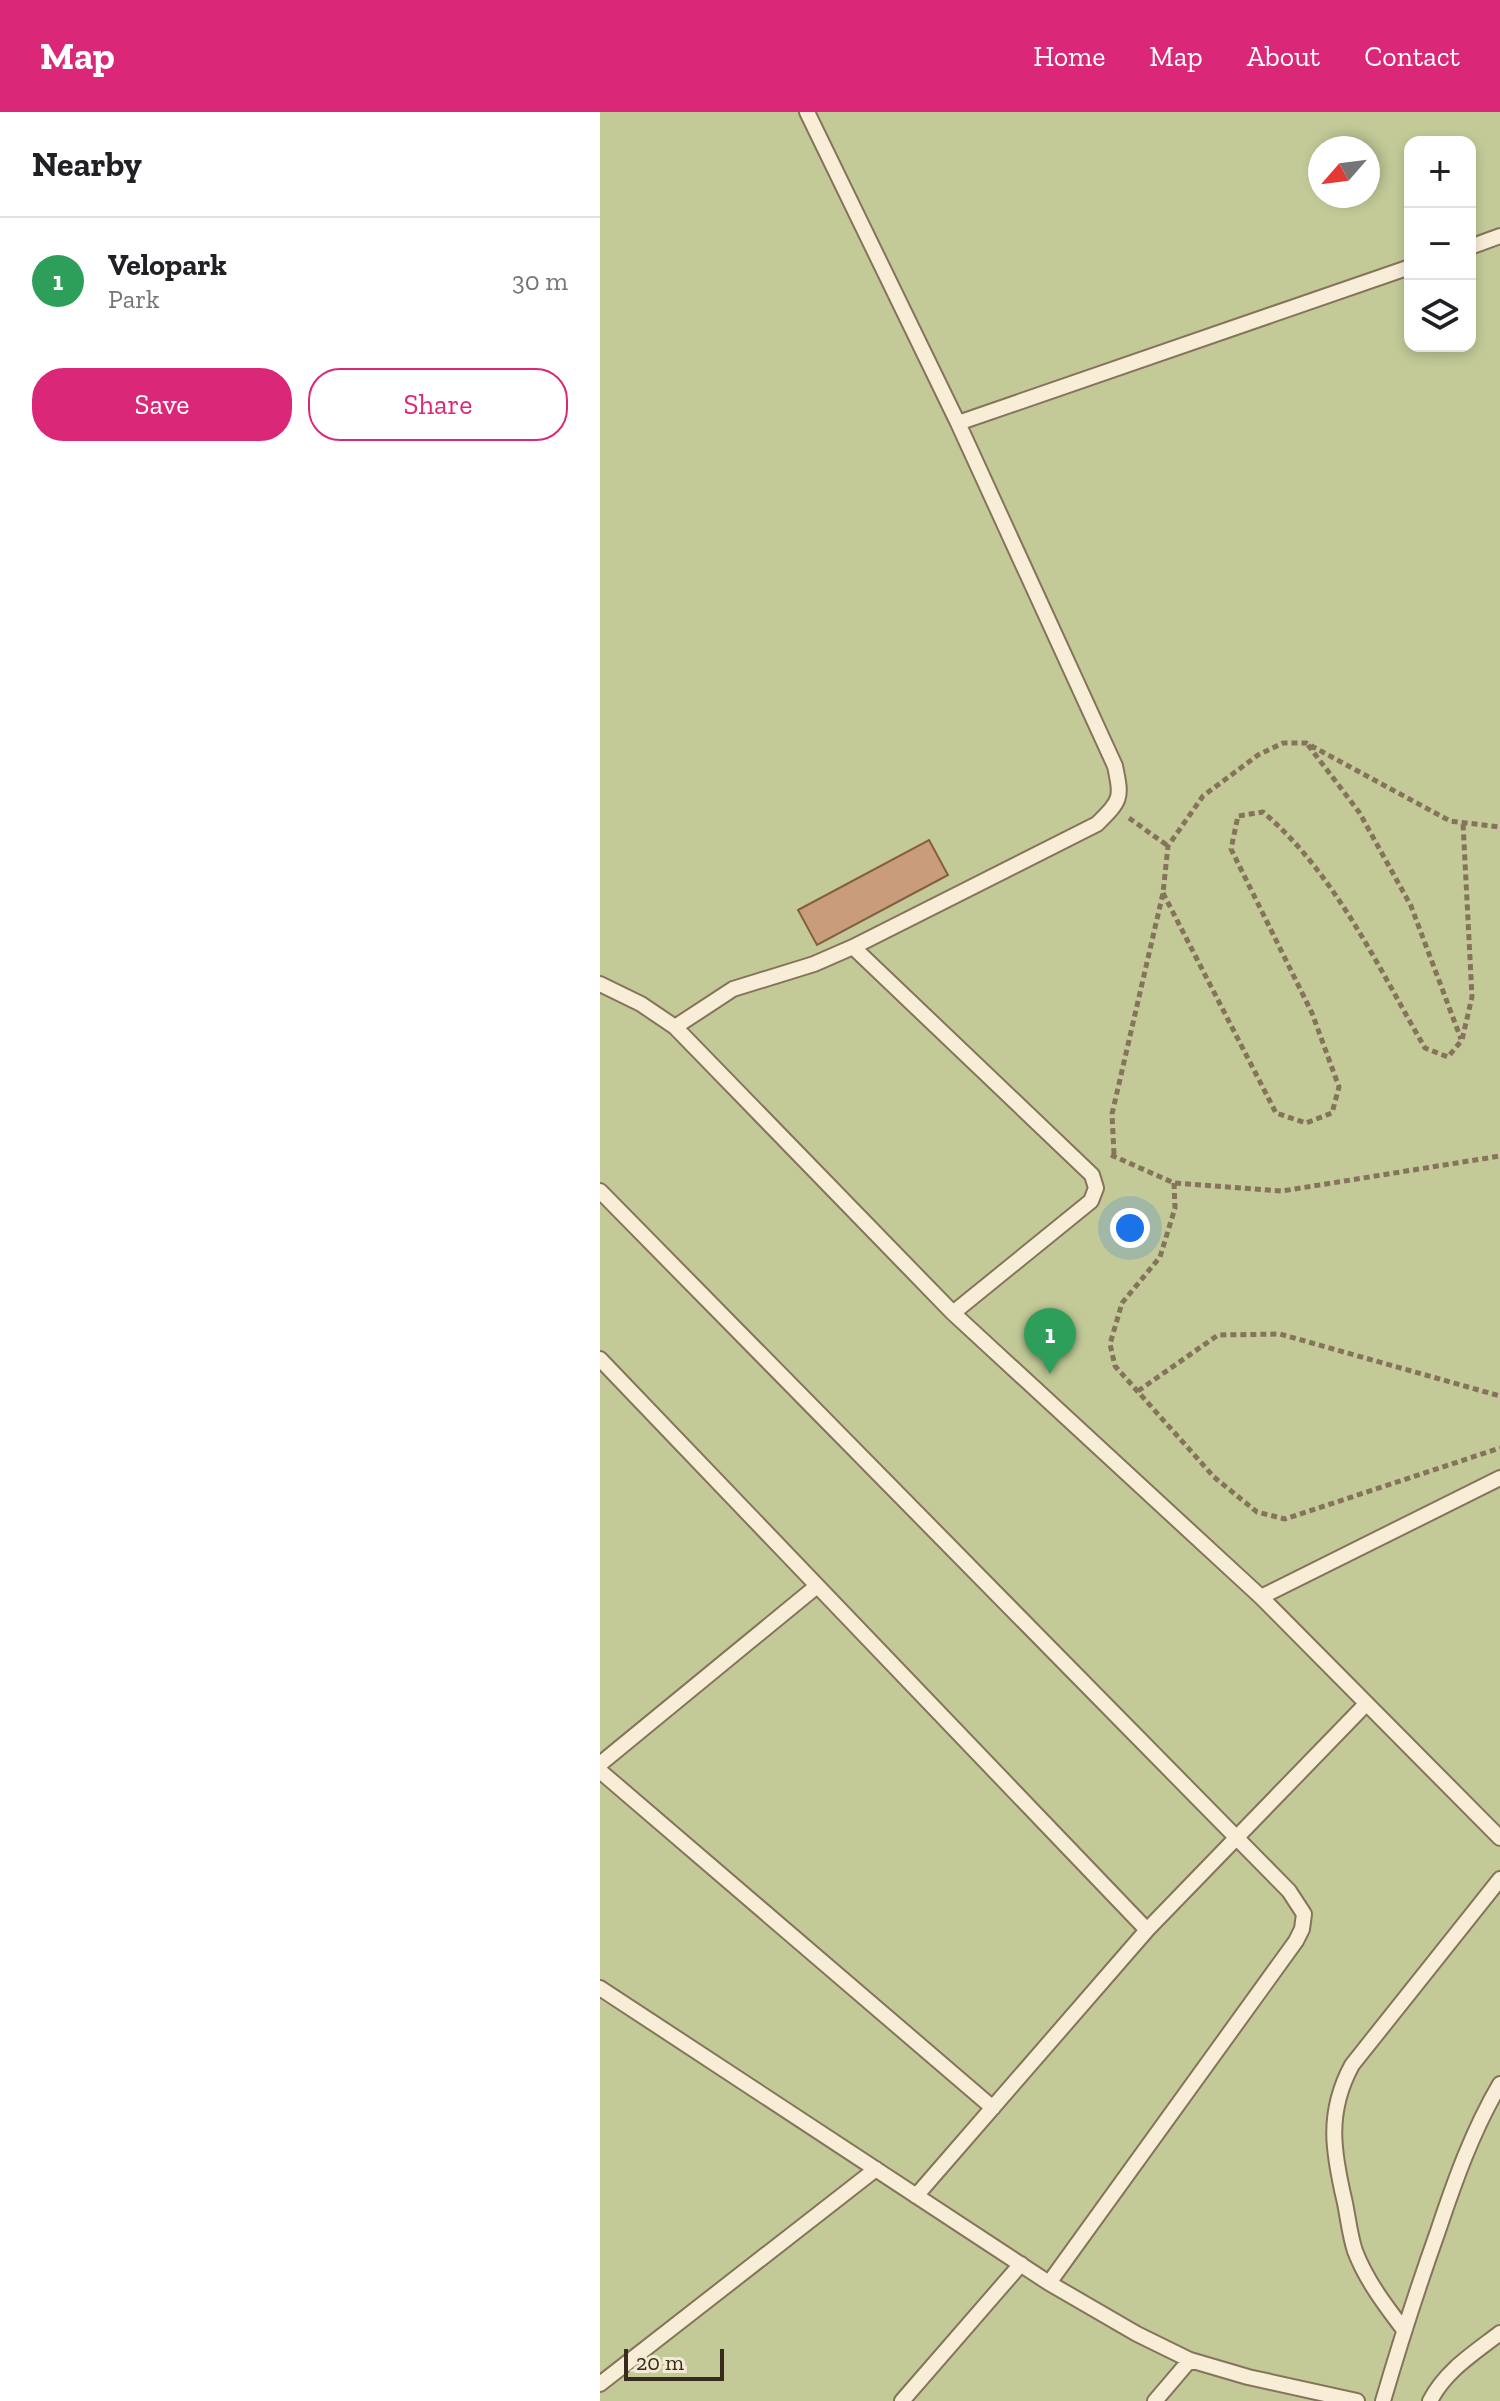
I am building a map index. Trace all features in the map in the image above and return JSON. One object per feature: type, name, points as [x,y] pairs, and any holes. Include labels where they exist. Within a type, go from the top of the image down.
[{"type":"lane","points":[[675,1027],[733,989],[814,964],[853,947],[1097,824],[1114,807],[1121,792],[1115,766],[958,423],[807,112]]},
{"type":"lane","points":[[1476,245],[1500,236]]},
{"type":"lane","points":[[958,423],[1404,269]]},
{"type":"lane","points":[[853,947],[1079,1162],[1092,1175],[1096,1188],[1091,1201],[953,1313]]},
{"type":"lane","points":[[600,984],[641,1004],[675,1027],[953,1313],[1261,1597],[1500,1838]]},
{"type":"lane","points":[[600,1191],[1298,1901],[1304,1914],[1302,1929],[1049,2283]]},
{"type":"lane","points":[[600,1359],[1147,1930]]},
{"type":"lane","points":[[1261,1597],[1500,1478]]},
{"type":"lane","points":[[600,1764],[817,1586]]},
{"type":"lane","points":[[916,2196],[1147,1930],[1365,1705]]},
{"type":"lane","points":[[600,1771],[993,2108]]},
{"type":"lane","points":[[1404,2330],[1378,2296],[1356,2251],[1339,2177],[1333,2135],[1335,2108],[1340,2087],[1352,2065],[1500,1879]]},
{"type":"lane","points":[[600,1988],[1049,2283],[1137,2334],[1190,2360],[1300,2395],[1357,2401]]},
{"type":"lane","points":[[1383,2401],[1461,2163],[1482,2114],[1500,2084]]},
{"type":"lane","points":[[600,2384],[876,2169]]},
{"type":"lane","points":[[902,2401],[1021,2264]]},
{"type":"lane","points":[[1430,2401],[1437,2386],[1452,2371],[1500,2333]]},
{"type":"lane","points":[[1155,2401],[1190,2360]]},
{"type":"path","points":[[1114,1154],[1112,1114],[1163,893],[1168,846],[1203,796],[1258,755],[1283,743],[1306,743],[1450,821],[1500,827]]},
{"type":"path","points":[[1306,743],[1359,812],[1411,906],[1462,1040]]},
{"type":"path","points":[[1114,807],[1168,846]]},
{"type":"path","points":[[1163,893],[1276,1113],[1306,1123],[1332,1113],[1339,1087],[1312,1013],[1231,849],[1238,816],[1263,812],[1290,835],[1345,911],[1425,1048],[1448,1057],[1462,1040],[1472,997],[1463,823]]},
{"type":"path","points":[[1079,1162],[1114,1154],[1174,1183],[1282,1191],[1500,1156]]},
{"type":"path","points":[[1174,1183],[1175,1208],[1160,1257],[1122,1303],[1110,1344],[1115,1366],[1214,1477],[1257,1512],[1285,1519],[1500,1448]]},
{"type":"path","points":[[1138,1391],[1218,1335],[1280,1334],[1500,1396]]},
{"type":"green space","points":[[600,112],[1500,112],[1500,2401],[600,2401]]},
{"type":"building","points":[[929,840],[948,875],[817,945],[798,910]]},
{"type":"place","name":"Velopark","points":[[1050,1374]]}]
